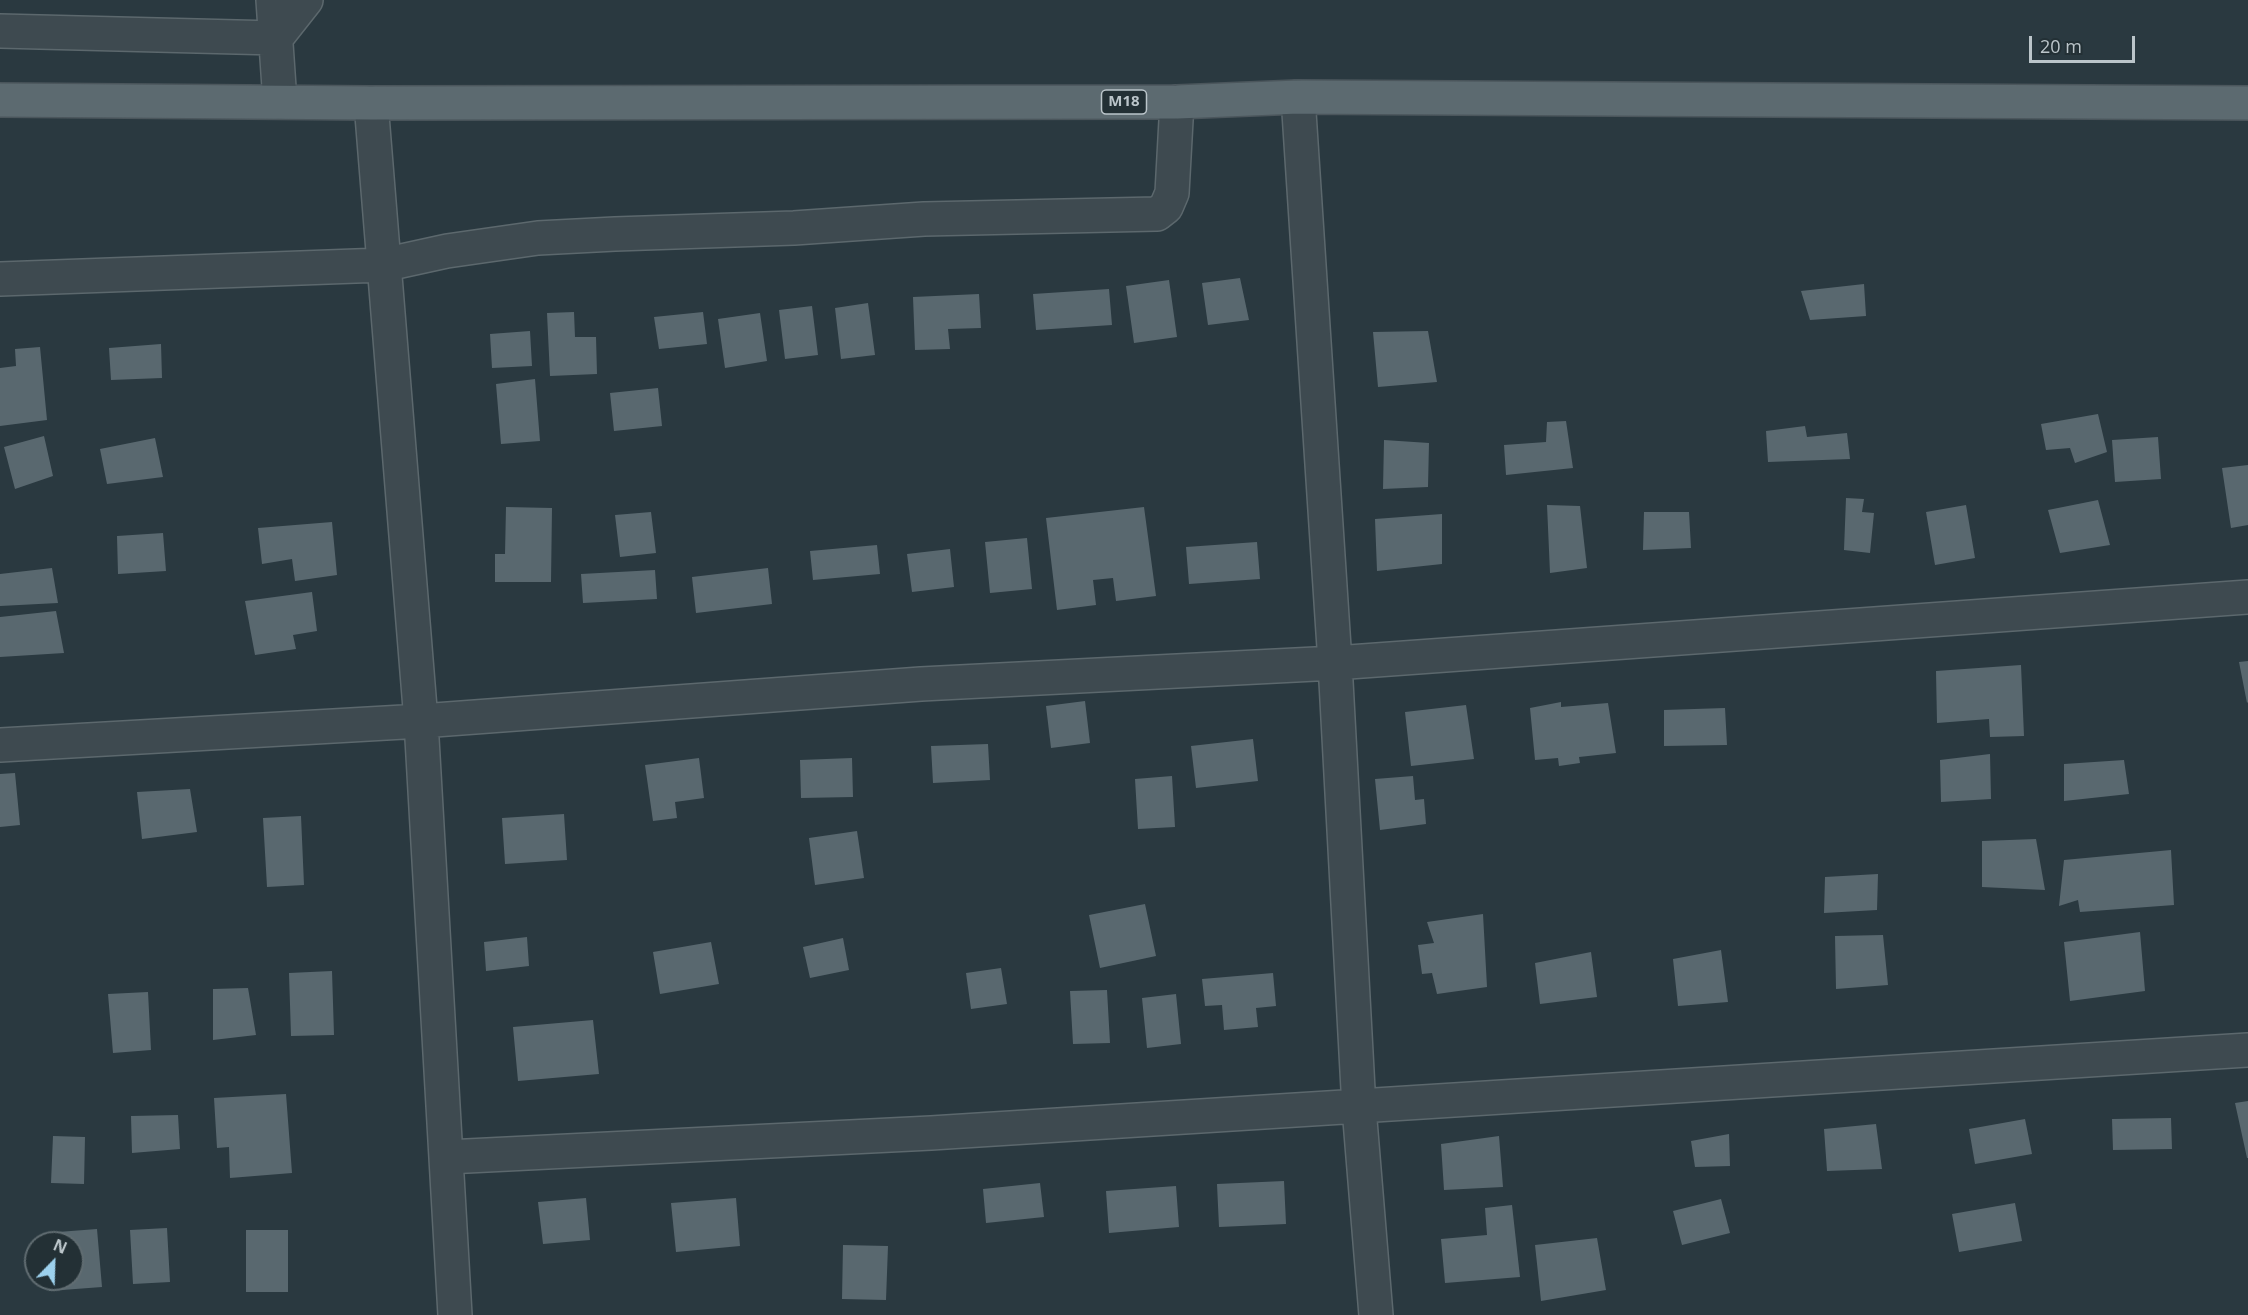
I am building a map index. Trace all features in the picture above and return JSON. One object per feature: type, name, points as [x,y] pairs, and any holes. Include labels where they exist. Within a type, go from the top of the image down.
[{"type":"main road","name":"M18","points":[[0,100],[371,103],[1177,102],[1298,97],[2248,102]]},
{"type":"street","points":[[273,0],[280,102]]},
{"type":"street","points":[[276,38],[306,0]]},
{"type":"street","points":[[0,31],[276,38]]},
{"type":"street","points":[[1298,97],[1335,663],[1359,1107],[1376,1315]]},
{"type":"street","points":[[0,279],[383,265],[447,252],[549,237],[794,228],[936,219],[1157,214],[1166,207],[1172,193],[1177,102]]},
{"type":"street","points":[[371,103],[421,721],[455,1315]]},
{"type":"street","points":[[0,745],[421,721],[921,684],[1335,663],[2248,597]]},
{"type":"street","points":[[447,1157],[942,1133],[2248,1050]]},
{"type":"building","points":[[1240,278],[1249,320],[1208,325],[1202,283]]},
{"type":"building","points":[[1169,280],[1177,337],[1134,343],[1126,286]]},
{"type":"building","points":[[1864,284],[1866,316],[1810,320],[1801,291]]},
{"type":"building","points":[[1109,289],[1112,325],[1036,330],[1033,294]]},
{"type":"building","points":[[979,294],[981,328],[948,329],[950,349],[915,350],[913,297]]},
{"type":"building","points":[[868,303],[875,355],[841,359],[835,308]]},
{"type":"building","points":[[812,306],[818,355],[785,359],[779,310]]},
{"type":"building","points":[[574,312],[575,337],[596,337],[597,374],[550,376],[547,313]]},
{"type":"building","points":[[703,312],[707,344],[659,349],[654,317]]},
{"type":"building","points":[[760,313],[767,361],[725,368],[718,319]]},
{"type":"building","points":[[530,331],[532,366],[492,368],[490,334]]},
{"type":"building","points":[[1428,331],[1437,382],[1378,387],[1373,332]]},
{"type":"building","points":[[161,344],[162,378],[111,380],[109,348]]},
{"type":"building","points":[[40,347],[47,420],[0,426],[0,368],[16,366],[15,349]]},
{"type":"building","points":[[535,379],[540,441],[501,444],[496,384]]},
{"type":"building","points":[[658,388],[662,426],[614,431],[610,393]]},
{"type":"building","points":[[2098,414],[2107,452],[2075,463],[2070,448],[2046,450],[2041,424]]},
{"type":"building","points":[[1566,421],[1573,468],[1506,475],[1504,445],[1546,442],[1547,422]]},
{"type":"building","points":[[1805,426],[1807,437],[1847,433],[1850,459],[1768,462],[1766,431]]},
{"type":"building","points":[[44,436],[53,476],[15,489],[4,447]]},
{"type":"building","points":[[2158,437],[2161,479],[2115,482],[2112,440]]},
{"type":"building","points":[[155,438],[163,477],[107,484],[100,449]]},
{"type":"building","points":[[1384,440],[1429,443],[1428,487],[1383,489]]},
{"type":"building","points":[[2248,465],[2248,525],[2231,528],[2222,468]]},
{"type":"building","points":[[1846,498],[1864,499],[1862,512],[1874,513],[1870,553],[1844,550]]},
{"type":"building","points":[[2098,500],[2110,545],[2060,553],[2048,510]]},
{"type":"building","points":[[1547,505],[1580,506],[1587,568],[1550,573]]},
{"type":"building","points":[[1966,505],[1975,558],[1935,565],[1926,512]]},
{"type":"building","points":[[506,507],[552,508],[551,582],[495,582],[495,554],[505,554]]},
{"type":"building","points":[[1144,507],[1156,596],[1116,601],[1113,578],[1093,580],[1096,605],[1057,610],[1046,518]]},
{"type":"building","points":[[651,512],[656,553],[620,557],[615,515]]},
{"type":"building","points":[[1644,512],[1689,512],[1691,548],[1643,550]]},
{"type":"building","points":[[1442,514],[1442,564],[1377,571],[1375,519]]},
{"type":"building","points":[[332,522],[337,575],[295,581],[292,559],[262,564],[258,528]]},
{"type":"building","points":[[163,533],[166,571],[118,574],[117,536]]},
{"type":"building","points":[[1027,538],[1032,589],[990,593],[985,542]]},
{"type":"building","points":[[1257,542],[1260,579],[1189,584],[1186,547]]},
{"type":"building","points":[[877,545],[880,574],[813,580],[810,551]]},
{"type":"building","points":[[950,549],[954,587],[912,592],[907,554]]},
{"type":"building","points":[[52,568],[58,603],[0,606],[0,574]]},
{"type":"building","points":[[768,568],[772,604],[696,613],[692,577]]},
{"type":"building","points":[[655,570],[657,599],[583,603],[581,574]]},
{"type":"building","points":[[312,592],[317,631],[293,635],[296,649],[255,655],[245,601]]},
{"type":"building","points":[[56,611],[64,653],[0,657],[0,617]]},
{"type":"building","points":[[2248,661],[2248,702],[2247,703],[2239,662]]},
{"type":"building","points":[[2021,665],[2024,736],[1990,737],[1989,719],[1937,723],[1936,671]]},
{"type":"building","points":[[1085,701],[1090,743],[1051,748],[1046,706]]},
{"type":"building","points":[[1561,702],[1561,707],[1608,703],[1616,753],[1579,757],[1580,763],[1559,766],[1558,758],[1535,760],[1530,708]]},
{"type":"building","points":[[1466,705],[1474,759],[1411,766],[1405,712]]},
{"type":"building","points":[[1725,708],[1727,745],[1664,746],[1664,710]]},
{"type":"building","points":[[1253,739],[1258,781],[1196,788],[1191,746]]},
{"type":"building","points":[[988,744],[990,780],[933,783],[931,746]]},
{"type":"building","points":[[1990,754],[1991,799],[1941,802],[1940,760]]},
{"type":"building","points":[[699,758],[704,798],[675,802],[677,818],[653,821],[645,765]]},
{"type":"building","points":[[852,758],[853,797],[801,798],[800,760]]},
{"type":"building","points":[[2124,760],[2129,794],[2064,801],[2064,764]]},
{"type":"building","points":[[15,773],[20,825],[0,827],[0,774]]},
{"type":"building","points":[[1172,776],[1175,827],[1138,829],[1135,779]]},
{"type":"building","points":[[1413,776],[1415,800],[1424,799],[1426,824],[1380,830],[1375,779]]},
{"type":"building","points":[[190,789],[197,832],[142,839],[137,792]]},
{"type":"building","points":[[564,814],[567,860],[505,864],[502,818]]},
{"type":"building","points":[[301,816],[304,885],[267,887],[263,818]]},
{"type":"building","points":[[857,831],[864,878],[815,885],[809,838]]},
{"type":"building","points":[[2036,839],[2045,890],[1982,887],[1982,841]]},
{"type":"building","points":[[2171,850],[2174,905],[2080,912],[2078,900],[2059,906],[2064,860]]},
{"type":"building","points":[[1878,874],[1877,910],[1824,913],[1825,877]]},
{"type":"building","points":[[1145,904],[1156,956],[1100,968],[1089,915]]},
{"type":"building","points":[[1483,914],[1487,987],[1437,994],[1432,973],[1422,974],[1418,945],[1434,943],[1427,922]]},
{"type":"building","points":[[2140,932],[2145,991],[2070,1001],[2064,942]]},
{"type":"building","points":[[1883,935],[1888,985],[1836,989],[1835,936]]},
{"type":"building","points":[[527,937],[529,966],[486,971],[484,942]]},
{"type":"building","points":[[843,938],[849,970],[810,978],[803,947]]},
{"type":"building","points":[[711,942],[719,984],[660,994],[653,952]]},
{"type":"building","points":[[1721,950],[1728,1002],[1678,1006],[1673,959]]},
{"type":"building","points":[[1591,952],[1597,997],[1540,1004],[1535,963]]},
{"type":"building","points":[[1001,968],[1007,1004],[971,1009],[966,973]]},
{"type":"building","points":[[332,971],[334,1035],[291,1036],[289,973]]},
{"type":"building","points":[[1273,973],[1276,1006],[1256,1008],[1258,1027],[1224,1030],[1222,1005],[1205,1006],[1202,979]]},
{"type":"building","points":[[248,988],[256,1035],[213,1040],[213,989]]},
{"type":"building","points":[[1107,990],[1110,1043],[1073,1044],[1070,991]]},
{"type":"building","points":[[148,992],[151,1050],[113,1053],[108,994]]},
{"type":"building","points":[[1176,994],[1181,1044],[1147,1048],[1142,998]]},
{"type":"building","points":[[593,1020],[599,1074],[518,1081],[513,1027]]},
{"type":"building","points":[[286,1094],[292,1173],[230,1178],[229,1147],[217,1148],[214,1098]]},
{"type":"building","points":[[2248,1101],[2248,1158],[2247,1158],[2235,1103]]},
{"type":"building","points":[[178,1115],[180,1149],[132,1153],[131,1116]]},
{"type":"building","points":[[2171,1118],[2172,1149],[2113,1150],[2112,1119]]},
{"type":"building","points":[[2025,1119],[2032,1154],[1975,1164],[1969,1129]]},
{"type":"building","points":[[1876,1124],[1882,1169],[1827,1171],[1824,1129]]},
{"type":"building","points":[[1729,1134],[1730,1166],[1695,1167],[1691,1141]]},
{"type":"building","points":[[53,1136],[85,1137],[84,1184],[51,1183]]},
{"type":"building","points":[[1499,1136],[1503,1187],[1444,1190],[1441,1144]]},
{"type":"building","points":[[1284,1181],[1286,1224],[1219,1227],[1217,1184]]},
{"type":"building","points":[[1040,1183],[1044,1217],[986,1223],[983,1189]]},
{"type":"building","points":[[1176,1186],[1179,1227],[1109,1233],[1106,1191]]},
{"type":"building","points":[[586,1198],[590,1240],[543,1244],[538,1202]]},
{"type":"building","points":[[736,1198],[740,1246],[676,1252],[671,1203]]},
{"type":"building","points":[[1721,1199],[1730,1233],[1682,1245],[1673,1211]]},
{"type":"building","points":[[2015,1203],[2022,1241],[1959,1252],[1952,1214]]},
{"type":"building","points":[[1512,1205],[1520,1277],[1445,1283],[1441,1239],[1487,1235],[1485,1208]]},
{"type":"building","points":[[167,1228],[170,1282],[133,1284],[130,1230]]},
{"type":"building","points":[[97,1229],[102,1287],[84,1288],[84,1231],[71,1231]]},
{"type":"building","points":[[246,1230],[288,1230],[288,1292],[246,1292]]},
{"type":"building","points":[[1597,1238],[1606,1290],[1541,1301],[1535,1245]]},
{"type":"building","points":[[843,1245],[888,1246],[886,1300],[842,1299]]}]
